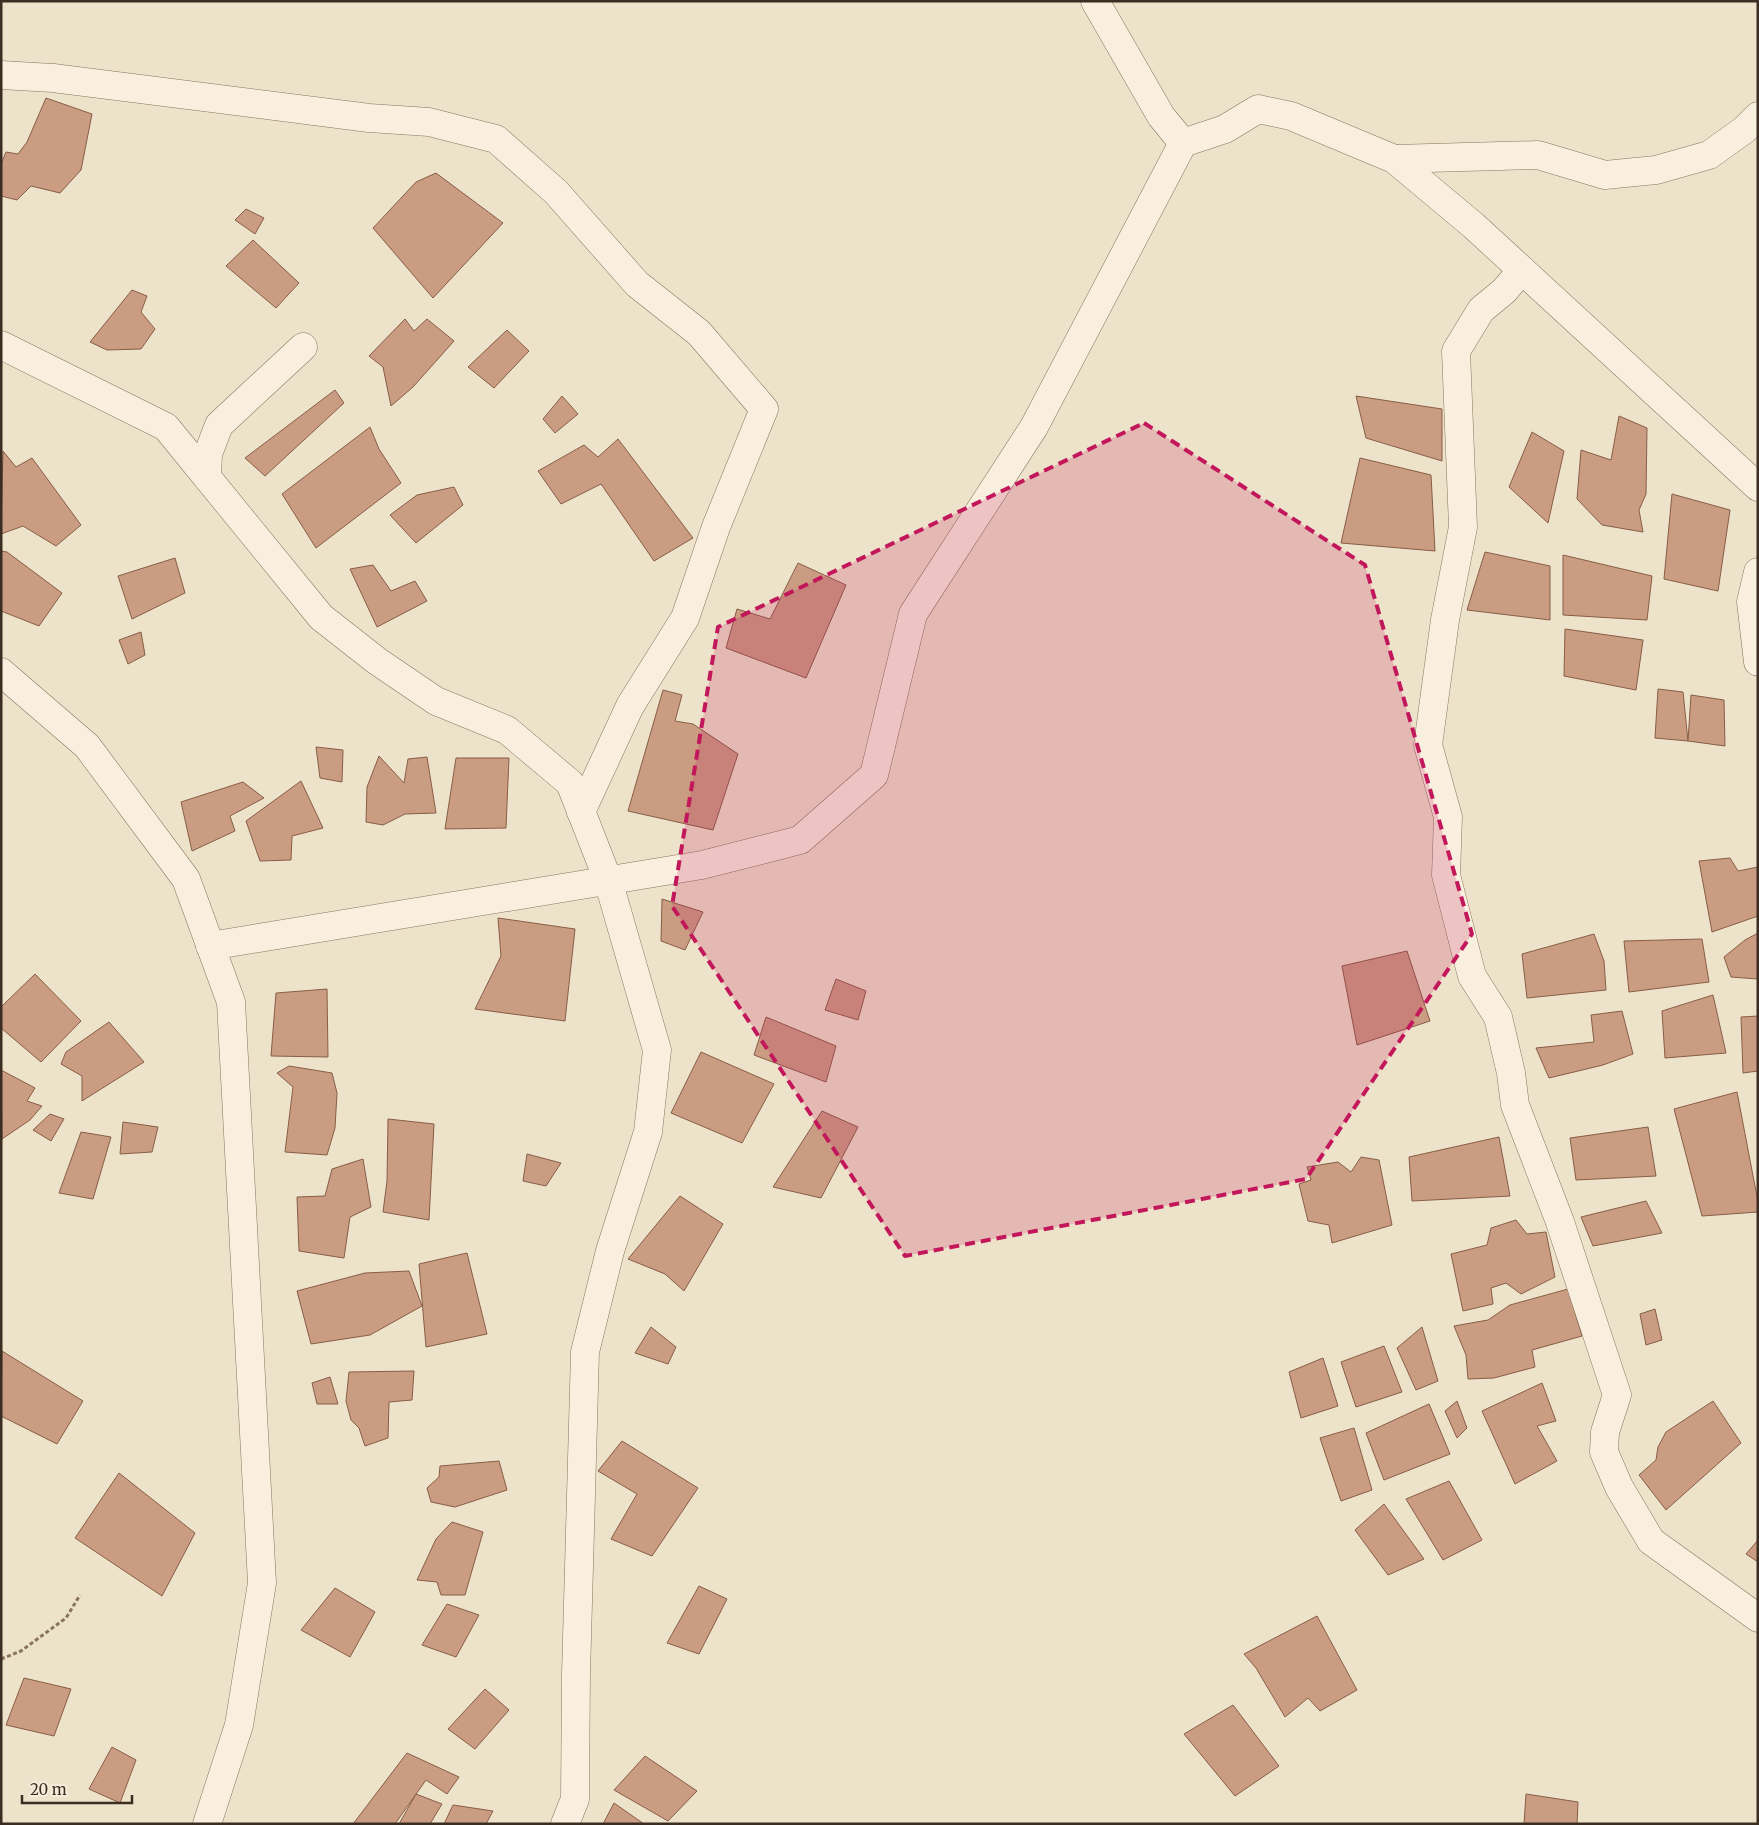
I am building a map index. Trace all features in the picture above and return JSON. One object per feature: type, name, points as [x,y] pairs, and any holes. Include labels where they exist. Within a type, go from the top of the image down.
[{"type":"street","points":[[1095,1],[1161,116],[1183,143]]},
{"type":"street","points":[[1,75],[52,78],[370,118],[429,122],[496,139],[556,192],[638,284],[699,333],[764,409],[716,527],[685,618],[630,706],[581,812]]},
{"type":"street","points":[[210,946],[702,865],[800,840],[874,775],[913,614],[1034,427],[1183,143],[1225,129],[1258,108],[1291,116],[1394,159],[1474,226],[1758,488]]},
{"type":"street","points":[[1394,159],[1538,155],[1605,175],[1656,170],[1709,155],[1744,130],[1758,116]]},
{"type":"street","points":[[1522,270],[1504,291],[1481,310],[1456,351],[1463,527],[1445,620],[1428,744],[1448,818],[1446,874],[1472,976],[1498,1017],[1511,1073],[1515,1106],[1560,1222],[1617,1395],[1605,1432],[1604,1452],[1619,1487],[1651,1541],[1758,1618]]},
{"type":"street","points":[[1,345],[166,427],[322,617],[377,661],[436,701],[507,730],[570,783],[608,880],[657,1050],[648,1132],[610,1251],[585,1352],[576,1674],[575,1799],[565,1824]]},
{"type":"street","points":[[207,477],[208,454],[219,425],[303,347]]},
{"type":"street","points":[[1758,572],[1750,602],[1758,662]]},
{"type":"street","points":[[1,672],[87,746],[186,879],[231,1002],[262,1584],[239,1724],[207,1824]]},
{"type":"path","points":[[1,1659],[21,1651],[66,1618],[80,1595]]},
{"type":"highlighted area","points":[[1144,423],[1365,565],[1472,934],[1306,1179],[905,1256],[672,906],[718,627]]},
{"type":"building","points":[[46,98],[92,114],[81,170],[60,193],[31,186],[17,200],[1,196],[1,164],[6,152],[18,154],[27,142]]},
{"type":"building","points":[[436,173],[503,223],[433,298],[373,228],[416,182]]},
{"type":"building","points":[[246,209],[264,218],[255,234],[235,220]]},
{"type":"building","points":[[253,240],[299,283],[276,308],[226,266]]},
{"type":"building","points":[[132,290],[147,296],[141,312],[155,329],[141,349],[107,350],[90,342]]},
{"type":"building","points":[[405,319],[414,331],[427,319],[454,341],[413,387],[391,406],[383,367],[369,356]]},
{"type":"building","points":[[507,330],[529,351],[494,388],[468,367]]},
{"type":"building","points":[[335,390],[344,403],[265,476],[245,458]]},
{"type":"building","points":[[562,396],[578,414],[555,433],[543,419]]},
{"type":"building","points":[[1356,396],[1442,409],[1442,461],[1366,438]]},
{"type":"building","points":[[1619,416],[1647,428],[1646,494],[1639,510],[1643,532],[1602,525],[1577,499],[1581,450],[1611,460]]},
{"type":"building","points":[[370,427],[379,449],[401,483],[316,548],[282,494]]},
{"type":"building","points":[[1532,432],[1564,451],[1548,523],[1509,487]]},
{"type":"building","points":[[618,439],[693,538],[654,561],[601,484],[561,504],[538,471],[584,445],[598,457]]},
{"type":"building","points":[[3,451],[16,467],[32,458],[81,525],[56,546],[23,526],[1,534]]},
{"type":"building","points":[[1360,458],[1431,475],[1435,551],[1341,543]]},
{"type":"building","points":[[454,487],[463,505],[416,543],[390,515],[417,495]]},
{"type":"building","points":[[1672,494],[1730,510],[1718,591],[1664,579]]},
{"type":"building","points":[[1,551],[7,552],[62,593],[39,626],[1,611]]},
{"type":"building","points":[[1485,552],[1550,566],[1550,620],[1467,610]]},
{"type":"building","points":[[1563,555],[1652,576],[1647,620],[1563,615]]},
{"type":"building","points":[[175,558],[185,593],[132,619],[118,576]]},
{"type":"building","points":[[798,563],[846,585],[806,678],[726,648],[737,609],[770,619]]},
{"type":"building","points":[[373,565],[391,591],[415,581],[427,601],[377,627],[350,569]]},
{"type":"building","points":[[1565,629],[1643,640],[1636,690],[1564,676]]},
{"type":"building","points":[[141,632],[145,655],[128,664],[119,640]]},
{"type":"building","points":[[1658,689],[1683,692],[1688,741],[1655,738]]},
{"type":"building","points":[[663,690],[682,695],[675,721],[693,724],[738,754],[713,830],[628,811]]},
{"type":"building","points":[[1691,695],[1724,700],[1725,746],[1688,741]]},
{"type":"building","points":[[316,747],[343,750],[342,782],[320,778]]},
{"type":"building","points":[[379,756],[404,783],[408,759],[427,757],[436,813],[405,814],[383,825],[366,822],[367,787]]},
{"type":"building","points":[[456,758],[509,758],[506,828],[445,829]]},
{"type":"building","points":[[301,781],[323,828],[292,836],[291,860],[260,861],[246,821]]},
{"type":"building","points":[[243,782],[264,798],[230,816],[235,831],[192,851],[181,802]]},
{"type":"building","points":[[1730,858],[1738,871],[1758,867],[1758,916],[1712,932],[1699,861]]},
{"type":"building","points":[[662,899],[703,912],[685,950],[661,941]]},
{"type":"building","points":[[498,918],[575,929],[565,1021],[475,1009],[501,956]]},
{"type":"building","points":[[1758,933],[1758,979],[1731,977],[1724,957],[1745,940]]},
{"type":"building","points":[[1594,934],[1604,961],[1606,990],[1527,998],[1522,954]]},
{"type":"building","points":[[1702,939],[1709,982],[1629,992],[1624,941]]},
{"type":"building","points":[[1407,951],[1430,1021],[1357,1045],[1342,966]]},
{"type":"building","points":[[35,974],[81,1021],[41,1062],[1,1028],[1,1007]]},
{"type":"building","points":[[836,979],[866,991],[858,1020],[825,1010]]},
{"type":"building","points":[[327,989],[328,1057],[271,1056],[276,993]]},
{"type":"building","points":[[1713,995],[1726,1053],[1665,1058],[1662,1011]]},
{"type":"building","points":[[1622,1011],[1633,1054],[1603,1065],[1549,1078],[1536,1048],[1594,1042],[1591,1015]]},
{"type":"building","points":[[1758,1016],[1758,1071],[1743,1073],[1741,1017]]},
{"type":"building","points":[[766,1017],[836,1046],[826,1082],[754,1055]]},
{"type":"building","points":[[109,1022],[144,1062],[82,1101],[82,1076],[61,1064],[66,1052]]},
{"type":"building","points":[[701,1052],[774,1084],[742,1143],[671,1113]]},
{"type":"building","points":[[289,1066],[332,1073],[337,1093],[335,1128],[327,1155],[285,1152],[293,1087],[277,1073]]},
{"type":"building","points":[[3,1071],[35,1088],[27,1101],[42,1106],[30,1120],[2,1139],[1,1072]]},
{"type":"building","points":[[1737,1092],[1758,1202],[1758,1212],[1702,1216],[1674,1109]]},
{"type":"building","points":[[822,1111],[858,1127],[821,1198],[773,1187]]},
{"type":"building","points":[[50,1114],[64,1119],[51,1141],[33,1130]]},
{"type":"building","points":[[388,1119],[434,1124],[429,1220],[383,1212],[387,1181]]},
{"type":"building","points":[[123,1122],[158,1127],[152,1152],[120,1154]]},
{"type":"building","points":[[1648,1127],[1656,1176],[1576,1180],[1570,1138]]},
{"type":"building","points":[[81,1132],[111,1137],[93,1199],[59,1193]]},
{"type":"building","points":[[1499,1137],[1510,1196],[1412,1201],[1409,1157]]},
{"type":"building","points":[[527,1154],[561,1163],[546,1186],[523,1181]]},
{"type":"building","points":[[1361,1157],[1379,1160],[1392,1225],[1332,1243],[1329,1225],[1308,1221],[1299,1184],[1311,1180],[1307,1167],[1338,1162],[1351,1172]]},
{"type":"building","points":[[363,1159],[371,1207],[350,1217],[344,1258],[299,1251],[297,1197],[325,1196],[332,1169]]},
{"type":"building","points":[[680,1196],[723,1224],[684,1291],[665,1274],[628,1259]]},
{"type":"building","points":[[1646,1201],[1662,1233],[1593,1246],[1581,1217]]},
{"type":"building","points":[[1516,1220],[1527,1234],[1546,1232],[1555,1277],[1521,1294],[1506,1283],[1491,1288],[1493,1304],[1463,1311],[1451,1254],[1487,1245],[1491,1228]]},
{"type":"building","points":[[467,1253],[487,1334],[426,1347],[419,1264]]},
{"type":"building","points":[[409,1271],[422,1306],[370,1335],[311,1344],[297,1291],[365,1273]]},
{"type":"building","points":[[1568,1289],[1582,1336],[1532,1350],[1535,1367],[1494,1378],[1468,1379],[1466,1355],[1454,1326],[1488,1320],[1510,1305]]},
{"type":"building","points":[[1655,1309],[1662,1340],[1646,1345],[1640,1314]]},
{"type":"building","points":[[651,1327],[676,1347],[668,1364],[635,1353]]},
{"type":"building","points":[[1422,1327],[1438,1381],[1416,1390],[1397,1348]]},
{"type":"building","points":[[1384,1346],[1402,1392],[1356,1407],[1341,1362]]},
{"type":"building","points":[[2,1351],[83,1401],[57,1444],[1,1416]]},
{"type":"building","points":[[1323,1358],[1338,1406],[1301,1418],[1289,1372]]},
{"type":"building","points":[[414,1371],[412,1400],[389,1402],[388,1438],[365,1446],[359,1428],[351,1420],[346,1401],[349,1372]]},
{"type":"building","points":[[330,1377],[338,1404],[317,1404],[312,1383]]},
{"type":"building","points":[[1542,1383],[1556,1421],[1537,1426],[1557,1461],[1515,1484],[1482,1411]]},
{"type":"building","points":[[1457,1401],[1467,1428],[1457,1438],[1445,1411]]},
{"type":"building","points":[[1713,1401],[1741,1443],[1666,1510],[1639,1475],[1656,1460],[1658,1447],[1666,1432]]},
{"type":"building","points":[[1429,1404],[1450,1454],[1384,1480],[1366,1433]]},
{"type":"building","points":[[1354,1428],[1372,1490],[1341,1501],[1320,1438]]},
{"type":"building","points":[[622,1441],[698,1488],[652,1556],[611,1539],[637,1494],[598,1471]]},
{"type":"building","points":[[499,1461],[507,1490],[455,1507],[431,1502],[427,1488],[439,1477],[440,1466]]},
{"type":"building","points":[[119,1473],[195,1533],[162,1596],[75,1538]]},
{"type":"building","points":[[1449,1481],[1482,1540],[1443,1560],[1406,1499]]},
{"type":"building","points":[[1384,1504],[1424,1559],[1388,1575],[1355,1530]]},
{"type":"building","points":[[452,1522],[483,1532],[465,1595],[441,1595],[437,1582],[417,1580],[436,1539]]},
{"type":"building","points":[[1758,1540],[1758,1562],[1746,1554]]},
{"type":"building","points":[[699,1586],[727,1599],[699,1654],[667,1643]]},
{"type":"building","points":[[335,1588],[375,1612],[350,1657],[301,1630]]},
{"type":"building","points":[[447,1604],[479,1615],[456,1657],[422,1645]]},
{"type":"building","points":[[1317,1616],[1357,1690],[1320,1711],[1308,1698],[1285,1717],[1256,1668],[1244,1654]]},
{"type":"building","points":[[24,1678],[71,1689],[54,1736],[6,1725]]},
{"type":"building","points":[[485,1689],[509,1710],[475,1749],[448,1729]]},
{"type":"building","points":[[1233,1705],[1279,1766],[1235,1796],[1184,1734]]},
{"type":"building","points":[[112,1747],[136,1760],[120,1803],[89,1789]]},
{"type":"building","points":[[407,1753],[459,1777],[447,1794],[426,1780],[395,1824],[353,1824]]},
{"type":"building","points":[[645,1756],[697,1791],[668,1821],[614,1790]]},
{"type":"building","points":[[416,1794],[442,1804],[430,1824],[399,1824]]},
{"type":"building","points":[[1526,1794],[1578,1802],[1577,1824],[1524,1824]]},
{"type":"building","points":[[614,1803],[644,1824],[603,1824]]},
{"type":"building","points":[[453,1805],[493,1811],[486,1824],[444,1824]]}]
